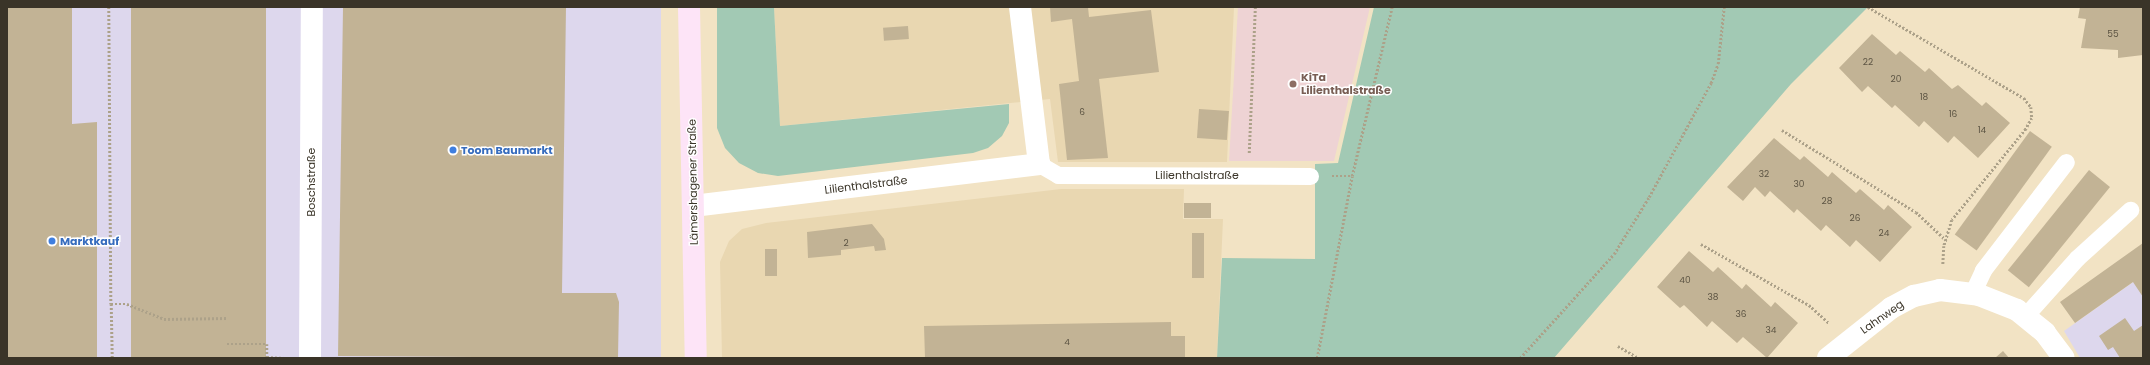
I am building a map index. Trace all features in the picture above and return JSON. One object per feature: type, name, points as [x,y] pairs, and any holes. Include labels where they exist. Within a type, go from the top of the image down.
[{"type":"main road","name":"Lämershagener Straße","points":[[689,7],[696,358]]},
{"type":"street","name":"Boschstraße","points":[[310,358],[312,7]]},
{"type":"street","points":[[1020,7],[1039,164]]},
{"type":"street","name":"Lilienthalstraße","points":[[693,206],[1039,164]]},
{"type":"street","name":"Lahnweg","points":[[1828,358],[1892,308],[1914,296],[1940,290],[1972,294],[2003,303],[2025,316],[2045,333],[2064,358]]},
{"type":"lane","points":[[1972,294],[1983,270],[2066,162]]},
{"type":"lane","name":"Lilienthalstraße","points":[[1039,164],[1058,174],[1310,176]]},
{"type":"lane","points":[[2025,316],[2077,258],[2130,210]]},
{"type":"path","points":[[109,7],[112,358]]},
{"type":"path","points":[[1248,175],[1255,7]]},
{"type":"path","points":[[1317,358],[1352,176],[1392,7]]},
{"type":"path","points":[[1520,358],[1614,254],[1645,204],[1711,83],[1718,64],[1724,7]]},
{"type":"path","points":[[1795,7],[1802,7]]},
{"type":"path","points":[[1868,7],[2024,98],[2031,108],[2032,118],[2026,129],[1962,204],[1952,220],[1946,240],[1940,290]]},
{"type":"path","points":[[1782,130],[1916,212],[1946,240]]},
{"type":"path","points":[[1700,244],[1809,305],[1820,313],[1846,343]]},
{"type":"path","points":[[111,304],[127,304],[164,319],[228,318]]},
{"type":"path","points":[[227,344],[267,344],[267,357],[284,358]]},
{"type":"path","points":[[1618,346],[1639,358]]},
{"type":"shaded area","points":[[7,7],[661,7],[661,358],[7,358]]},
{"type":"shaded area","points":[[774,7],[1234,7],[1227,162],[1058,162],[1050,99],[780,126]]},
{"type":"shaded area","name":"KiTa Lilienthalstraße","points":[[1238,7],[1370,7],[1334,161],[1229,161]]},
{"type":"shaded area","points":[[1061,189],[1184,189],[1183,219],[1223,219],[1217,358],[722,358],[720,262],[729,241],[742,229],[766,223]]},
{"type":"shaded area","points":[[2143,275],[2143,358],[2080,358],[2064,331]]},
{"type":"green space","points":[[717,7],[774,7],[780,126],[1009,104],[1009,123],[1002,136],[988,148],[973,153],[778,176],[758,173],[739,163],[725,148],[717,128]]},
{"type":"green space","points":[[1374,7],[1868,7],[1791,84],[1554,358],[1217,358],[1222,258],[1315,259],[1315,164],[1338,163]]},
{"type":"building","name":"Marktkauf","points":[[7,7],[72,7],[72,124],[97,122],[97,358],[7,358]]},
{"type":"building","points":[[131,7],[266,7],[266,358],[131,358]]},
{"type":"building","name":"Toom Baumarkt","points":[[343,7],[566,7],[562,293],[616,293],[619,302],[618,358],[338,356]]},
{"type":"building","points":[[1050,7],[1088,7],[1089,17],[1151,10],[1159,72],[1099,79],[1108,158],[1067,160],[1059,84],[1079,81],[1072,19],[1051,22]]},
{"type":"building","points":[[2080,7],[2143,7],[2143,55],[2118,58],[2118,50],[2081,48],[2086,19],[2078,18]]},
{"type":"building","points":[[908,26],[909,39],[884,41],[883,28]]},
{"type":"building","points":[[1872,34],[1896,55],[1900,51],[1925,72],[1929,68],[1952,89],[1958,85],[1982,106],[1986,102],[2010,123],[1978,158],[1954,136],[1948,143],[1924,121],[1919,127],[1895,105],[1892,108],[1868,86],[1862,92],[1839,68]]},
{"type":"building","points":[[1199,109],[1229,111],[1227,140],[1197,138]]},
{"type":"building","points":[[2030,131],[2052,147],[1977,250],[1955,235]]},
{"type":"building","points":[[1774,138],[1800,160],[1804,156],[1828,177],[1832,172],[1856,193],[1860,189],[1884,210],[1888,205],[1912,227],[1880,262],[1856,240],[1850,247],[1826,225],[1821,231],[1797,209],[1794,213],[1770,191],[1765,197],[1755,187],[1743,201],[1727,187]]},
{"type":"building","points":[[2089,170],[2110,187],[2029,287],[2008,270]]},
{"type":"building","points":[[1184,203],[1211,203],[1211,218],[1184,218]]},
{"type":"building","points":[[872,224],[884,239],[886,250],[875,251],[874,246],[841,250],[841,255],[808,258],[807,232]]},
{"type":"building","points":[[1192,233],[1204,233],[1204,278],[1192,278]]},
{"type":"building","points":[[2143,243],[2143,297],[2133,282],[2075,323],[2060,302]]},
{"type":"building","points":[[765,249],[777,249],[777,276],[765,276]]},
{"type":"building","points":[[1689,251],[1713,272],[1718,267],[1742,289],[1746,284],[1771,307],[1775,302],[1798,323],[1767,358],[1743,337],[1737,343],[1712,321],[1707,327],[1684,305],[1680,308],[1657,287]]},
{"type":"building","points":[[2125,318],[2134,331],[2143,325],[2143,358],[2120,358],[2113,347],[2108,350],[2099,336]]},
{"type":"building","points":[[1171,322],[1171,336],[1185,336],[1185,358],[925,358],[924,326]]},
{"type":"building","points":[[2003,351],[2009,358],[1995,358]]},
{"type":"place","name":"KiTa Lilienthalstraße","points":[[1293,84]]},
{"type":"place","name":"Toom Baumarkt","points":[[453,150]]},
{"type":"place","name":"Marktkauf","points":[[52,241]]}]
